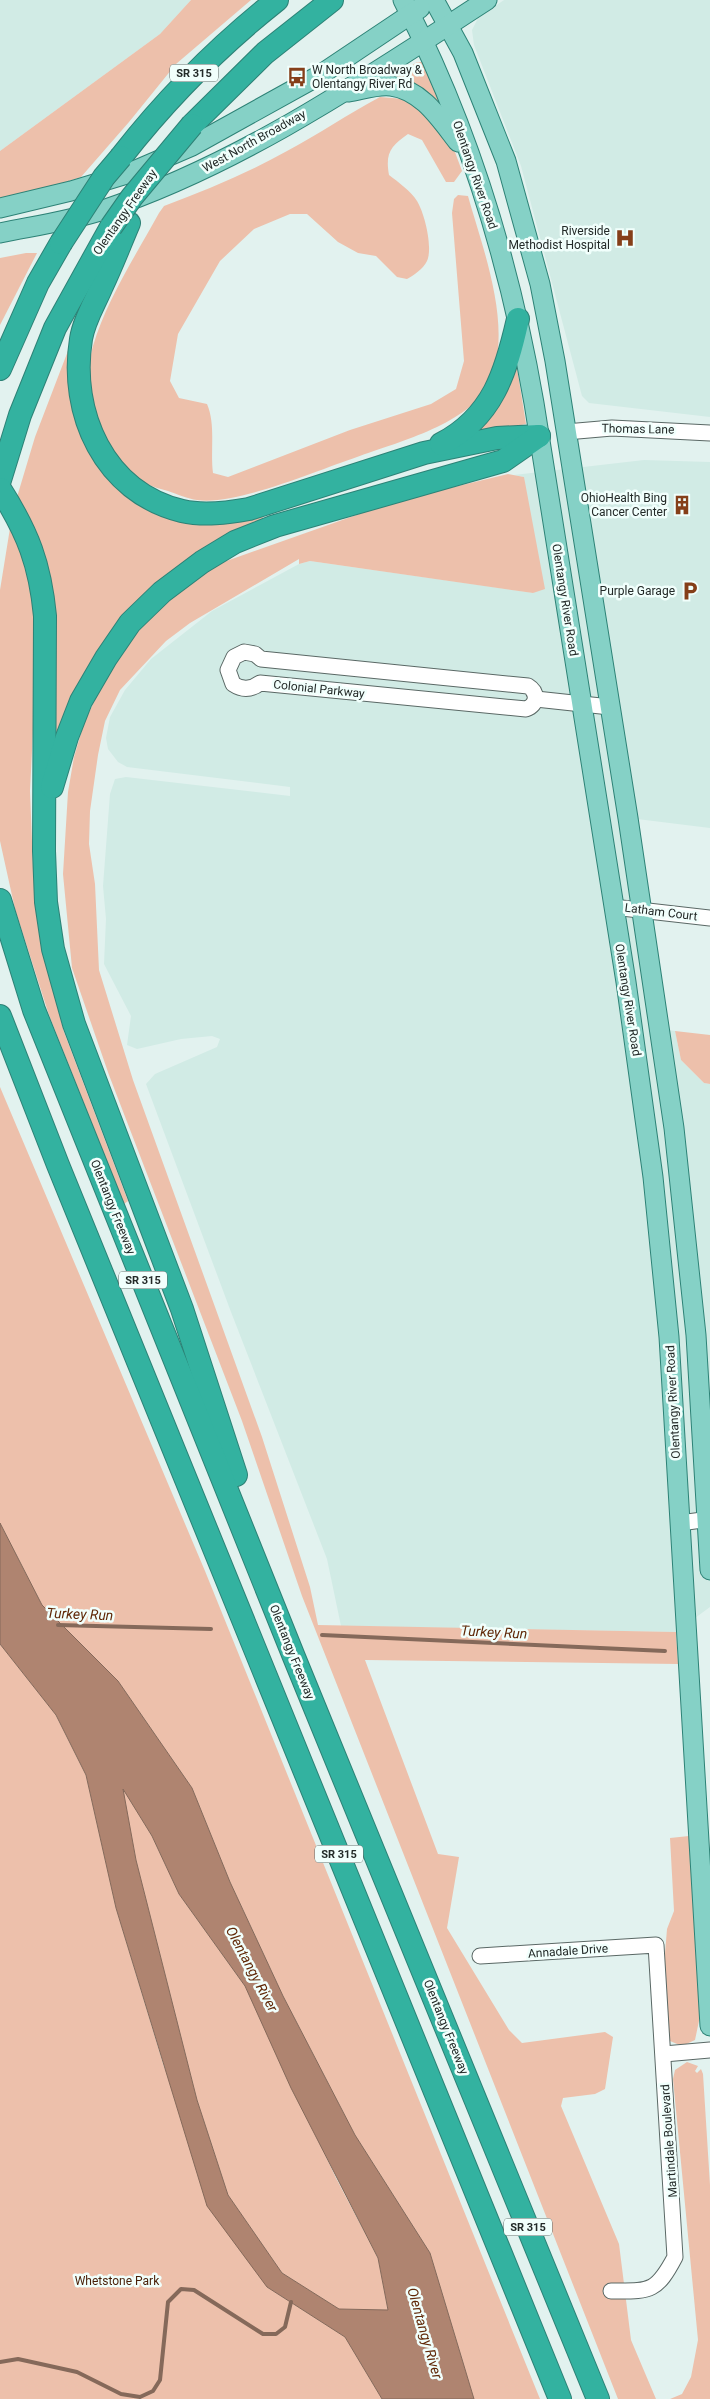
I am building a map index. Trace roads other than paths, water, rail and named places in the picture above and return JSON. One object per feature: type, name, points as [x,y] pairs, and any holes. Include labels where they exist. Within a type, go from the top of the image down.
[{"type":"highway","name":"SR 315","points":[[0,369],[38,283],[61,242],[104,177],[144,127],[194,73],[242,28],[277,0]]},
{"type":"highway","name":"Olentangy Freeway","points":[[0,480],[20,415],[54,328],[120,225],[132,197],[192,125],[265,54],[332,0]]},
{"type":"highway","points":[[120,225],[81,336],[79,352],[82,409],[95,443],[110,466],[127,484],[148,498],[183,511],[224,513],[249,509],[424,453],[497,438],[539,436]]},
{"type":"highway","points":[[424,453],[470,425],[487,405],[507,366],[518,319]]},
{"type":"highway","points":[[45,812],[67,737],[78,710],[106,658],[130,623],[162,592],[202,562],[235,542],[275,526],[503,461],[539,436]]},
{"type":"highway","points":[[0,489],[26,533],[36,560],[45,616],[44,851],[46,902],[53,949],[74,1024],[182,1308],[294,1658]]},
{"type":"highway","name":"Olentangy Freeway","points":[[0,900],[34,1010],[294,1658],[598,2399]]},
{"type":"highway","name":"SR 315","points":[[0,1016],[62,1174],[560,2399]]},
{"type":"main road","name":"West North Broadway","points":[[0,208],[71,192],[127,174],[192,146],[320,75],[389,31],[407,7],[434,0]]},
{"type":"main road","points":[[434,0],[463,53],[489,116],[508,170],[540,284],[610,707],[674,1128],[696,1335],[709,1519],[710,1570]]},
{"type":"main road","name":"West North Broadway","points":[[0,233],[102,210],[185,177],[256,142],[340,93],[486,0]]},
{"type":"main road","name":"Olentangy River Road","points":[[407,7],[424,40],[470,158],[494,230],[518,319],[539,436],[580,704],[626,982],[654,1187],[669,1337],[710,2026]]},
{"type":"main road","points":[[340,93],[389,86],[408,92],[423,100],[440,118],[470,158]]},
{"type":"main road","points":[[539,436],[566,432]]},
{"type":"street","name":"Thomas Lane","points":[[566,432],[612,428],[710,434]]},
{"type":"street","name":"Colonial Parkway","points":[[248,652],[255,654],[261,659],[528,686],[534,691],[536,698],[532,706],[526,709],[260,683],[247,689],[233,684],[228,670],[234,657],[248,652]]},
{"type":"street","name":"Colonial Parkway","points":[[536,698],[610,707]]},
{"type":"street","name":"Latham Court","points":[[613,906],[710,918]]},
{"type":"street","points":[[680,1523],[709,1519]]},
{"type":"street","name":"Annadale Drive","points":[[480,1956],[656,1945]]},
{"type":"street","name":"Martindale Boulevard","points":[[611,2291],[649,2289],[663,2280],[675,2257],[656,1945]]},
{"type":"street","points":[[664,2054],[710,2050]]},
{"type":"water","name":"Olentangy River","points":[[0,1523],[42,1605],[118,1681],[192,1788],[230,1882],[283,1996],[355,2135],[430,2253],[474,2399],[382,2399],[345,2337],[267,2287],[207,2206],[116,1908],[86,1775],[56,1715],[0,1644]],"holes":[[[123,1789],[152,1836],[179,1894],[245,1986],[291,2088],[378,2258],[388,2310],[339,2309],[282,2273],[228,2195],[197,2100],[136,1860]]]},
{"type":"waterway","name":"Turkey Run","points":[[58,1625],[211,1629]]},
{"type":"waterway","name":"Turkey Run","points":[[322,1635],[665,1651]]},
{"type":"waterway","points":[[0,2362],[18,2359],[77,2372],[121,2394],[140,2397],[153,2391],[160,2380],[168,2302],[181,2289],[194,2290],[263,2334],[276,2334],[285,2327],[291,2302]]},
{"type":"place","name":"W North Broadway & Olentangy River Rd","points":[[297,77]]},
{"type":"place","name":"Riverside Methodist Hospital","points":[[625,238]]},
{"type":"place","name":"OhioHealth Bing Cancer Center","points":[[682,505]]},
{"type":"place","name":"Purple Garage","points":[[690,591]]},
{"type":"park label","name":"Whetstone Park","points":[[117,2281]]}]
